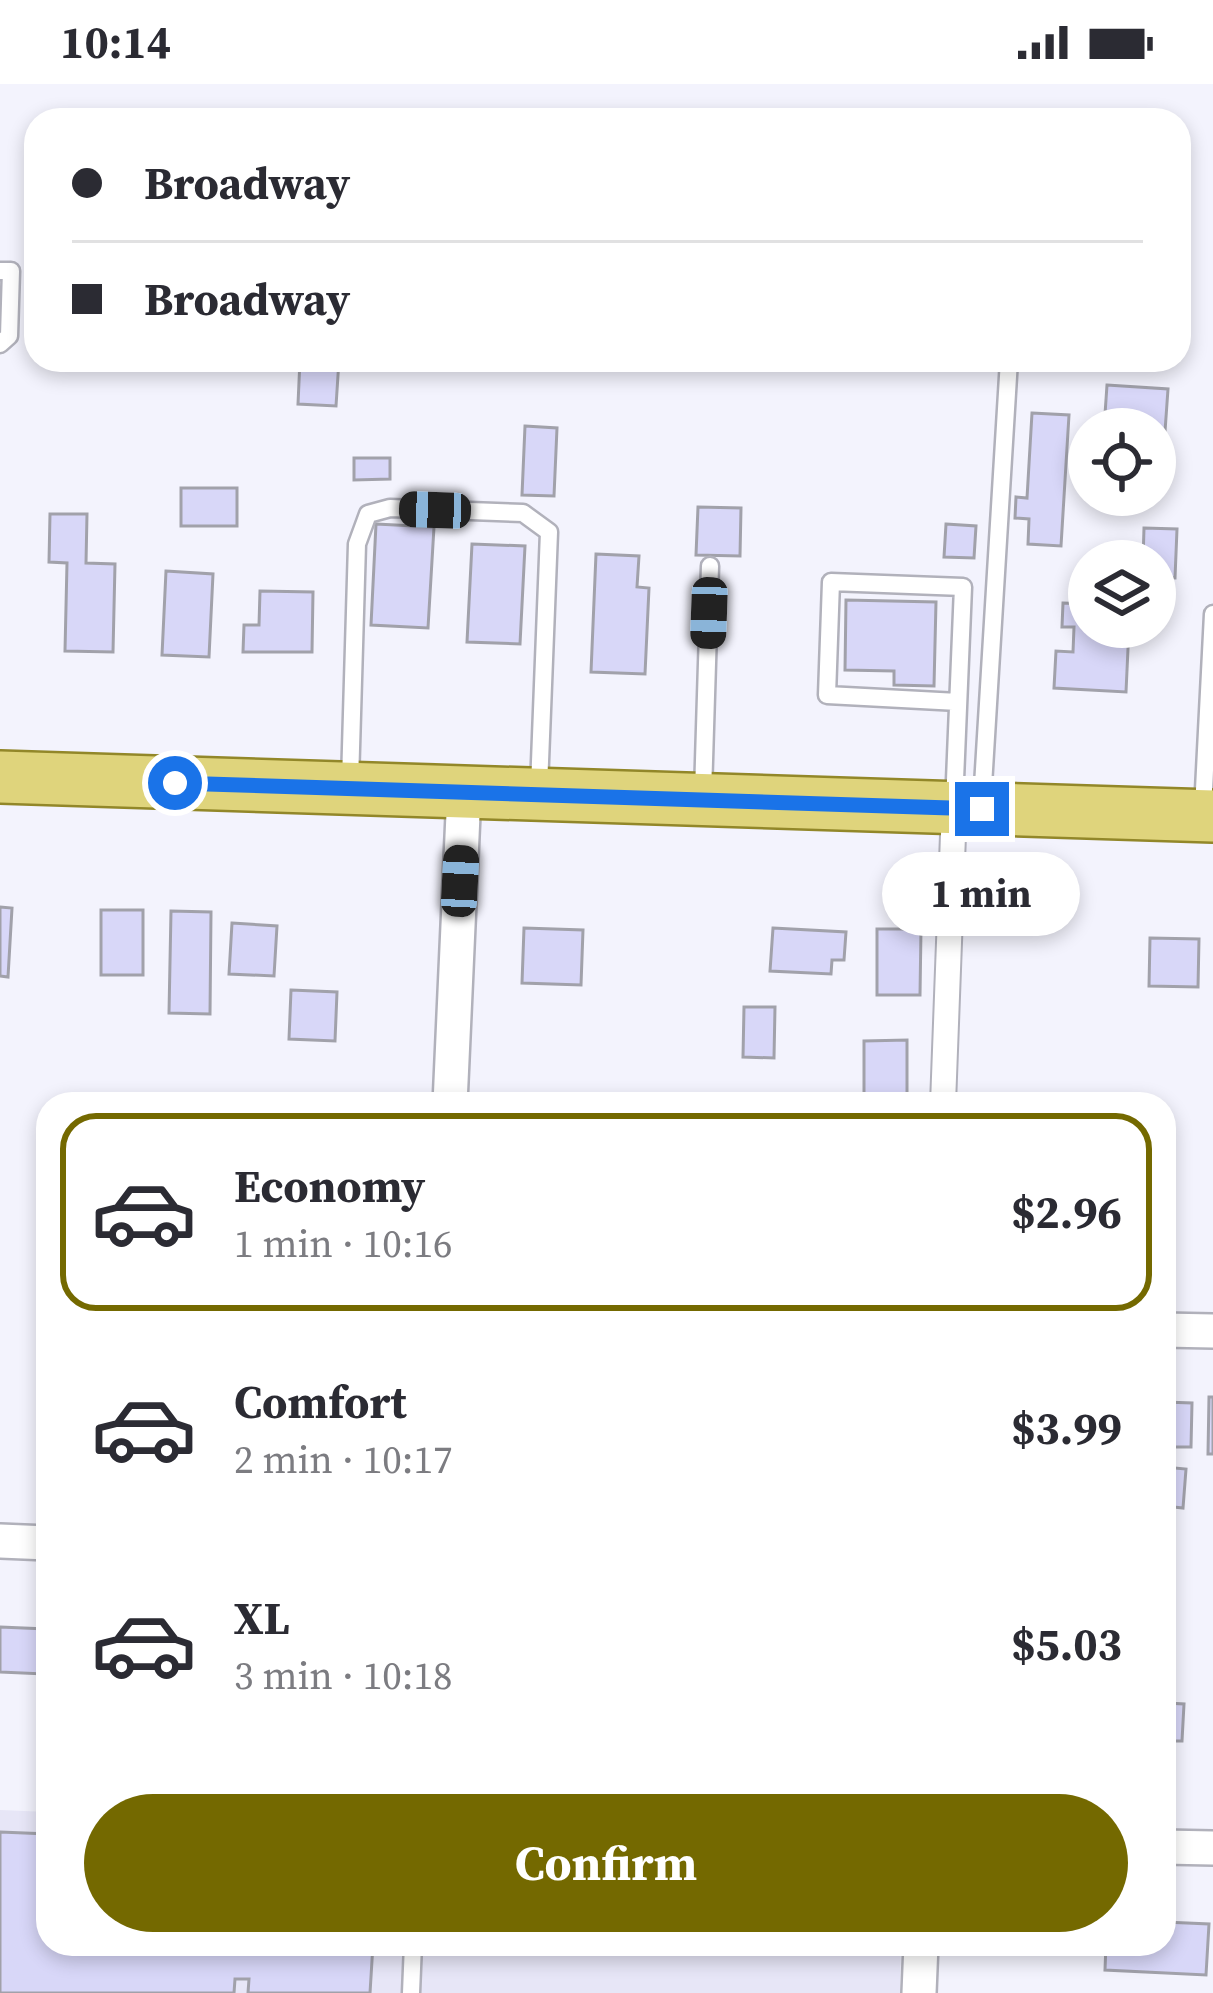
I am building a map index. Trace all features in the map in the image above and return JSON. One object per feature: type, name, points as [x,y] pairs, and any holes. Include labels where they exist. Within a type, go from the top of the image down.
[{"type":"main road","points":[[0,777],[1208,816]]},
{"type":"street","points":[[451,1092],[464,792]]},
{"type":"street","points":[[944,1092],[968,808]]},
{"type":"street","points":[[1176,1330],[1213,1331]]},
{"type":"street","points":[[0,1541],[36,1542]]},
{"type":"street","points":[[1176,1847],[1213,1848]]},
{"type":"street","points":[[919,1993],[921,1956]]},
{"type":"lane","points":[[0,271],[11,271],[9,336],[0,344]]},
{"type":"lane","points":[[968,808],[1008,372]]},
{"type":"lane","points":[[350,788],[357,544],[368,514],[390,508],[523,514],[549,532],[538,795]]},
{"type":"lane","points":[[703,800],[710,566]]},
{"type":"lane","points":[[958,702],[827,695],[831,582],[963,587],[958,702],[968,808]]},
{"type":"lane","points":[[1208,816],[1213,614]]},
{"type":"lane","points":[[411,1993],[413,1956]]},
{"type":"shaded area","points":[[0,1810],[36,1812],[36,1956],[901,1956],[900,1993],[0,1993]]},
{"type":"building","points":[[299,372],[338,372],[336,406],[298,404]]},
{"type":"building","points":[[1107,385],[1168,389],[1167,408],[1105,408]]},
{"type":"building","points":[[1032,413],[1068,415],[1061,546],[1028,544],[1029,519],[1015,518],[1016,497],[1027,498]]},
{"type":"building","points":[[525,426],[557,428],[554,496],[522,495]]},
{"type":"building","points":[[354,458],[390,458],[390,479],[354,480]]},
{"type":"building","points":[[181,488],[237,488],[237,526],[181,526]]},
{"type":"building","points":[[698,507],[741,508],[740,556],[696,555]]},
{"type":"building","points":[[50,514],[87,514],[86,563],[115,564],[113,652],[65,651],[67,563],[49,562]]},
{"type":"building","points":[[376,524],[434,527],[428,628],[371,625]]},
{"type":"building","points":[[946,524],[976,526],[974,558],[944,557]]},
{"type":"building","points":[[1144,528],[1177,529],[1176,554],[1176,540],[1144,540]]},
{"type":"building","points":[[472,544],[525,546],[520,644],[467,642]]},
{"type":"building","points":[[596,554],[639,556],[637,587],[649,588],[645,674],[591,672]]},
{"type":"building","points":[[166,571],[213,574],[209,657],[162,655]]},
{"type":"building","points":[[260,591],[313,592],[312,652],[243,652],[244,625],[259,625]]},
{"type":"building","points":[[846,600],[936,602],[934,686],[894,685],[894,671],[845,670]]},
{"type":"building","points":[[1063,603],[1068,603],[1068,627],[1062,627]]},
{"type":"building","points":[[1073,648],[1128,648],[1126,692],[1054,688],[1056,651],[1073,652]]},
{"type":"building","points":[[0,907],[12,908],[8,977],[0,976]]},
{"type":"building","points":[[101,910],[143,910],[143,975],[101,975]]},
{"type":"building","points":[[171,911],[211,912],[210,1014],[169,1013]]},
{"type":"building","points":[[232,923],[277,926],[274,976],[229,974]]},
{"type":"building","points":[[524,928],[583,930],[581,985],[522,983]]},
{"type":"building","points":[[773,928],[846,932],[844,960],[832,960],[831,974],[770,971]]},
{"type":"building","points":[[877,929],[921,929],[920,995],[877,995]]},
{"type":"building","points":[[1150,938],[1199,939],[1198,987],[1149,986]]},
{"type":"building","points":[[291,990],[337,992],[335,1041],[289,1039]]},
{"type":"building","points":[[744,1007],[775,1007],[774,1058],[743,1057]]},
{"type":"building","points":[[907,1040],[907,1092],[864,1092],[864,1041]]},
{"type":"building","points":[[1209,1397],[1213,1397],[1213,1454],[1208,1454]]},
{"type":"building","points":[[1176,1402],[1192,1403],[1191,1447],[1176,1447]]},
{"type":"building","points":[[1176,1468],[1186,1469],[1183,1508],[1176,1507]]},
{"type":"building","points":[[0,1627],[36,1629],[36,1674],[0,1672]]},
{"type":"building","points":[[1176,1704],[1184,1704],[1182,1741],[1176,1741]]},
{"type":"building","points":[[0,1832],[36,1834],[36,1956],[372,1956],[370,1993],[248,1993],[249,1979],[235,1979],[234,1993],[0,1993]]},
{"type":"building","points":[[1176,1923],[1209,1924],[1206,1975],[1105,1970],[1106,1956],[1176,1956]]},
{"type":"route","points":[[175,783],[982,809]]}]
